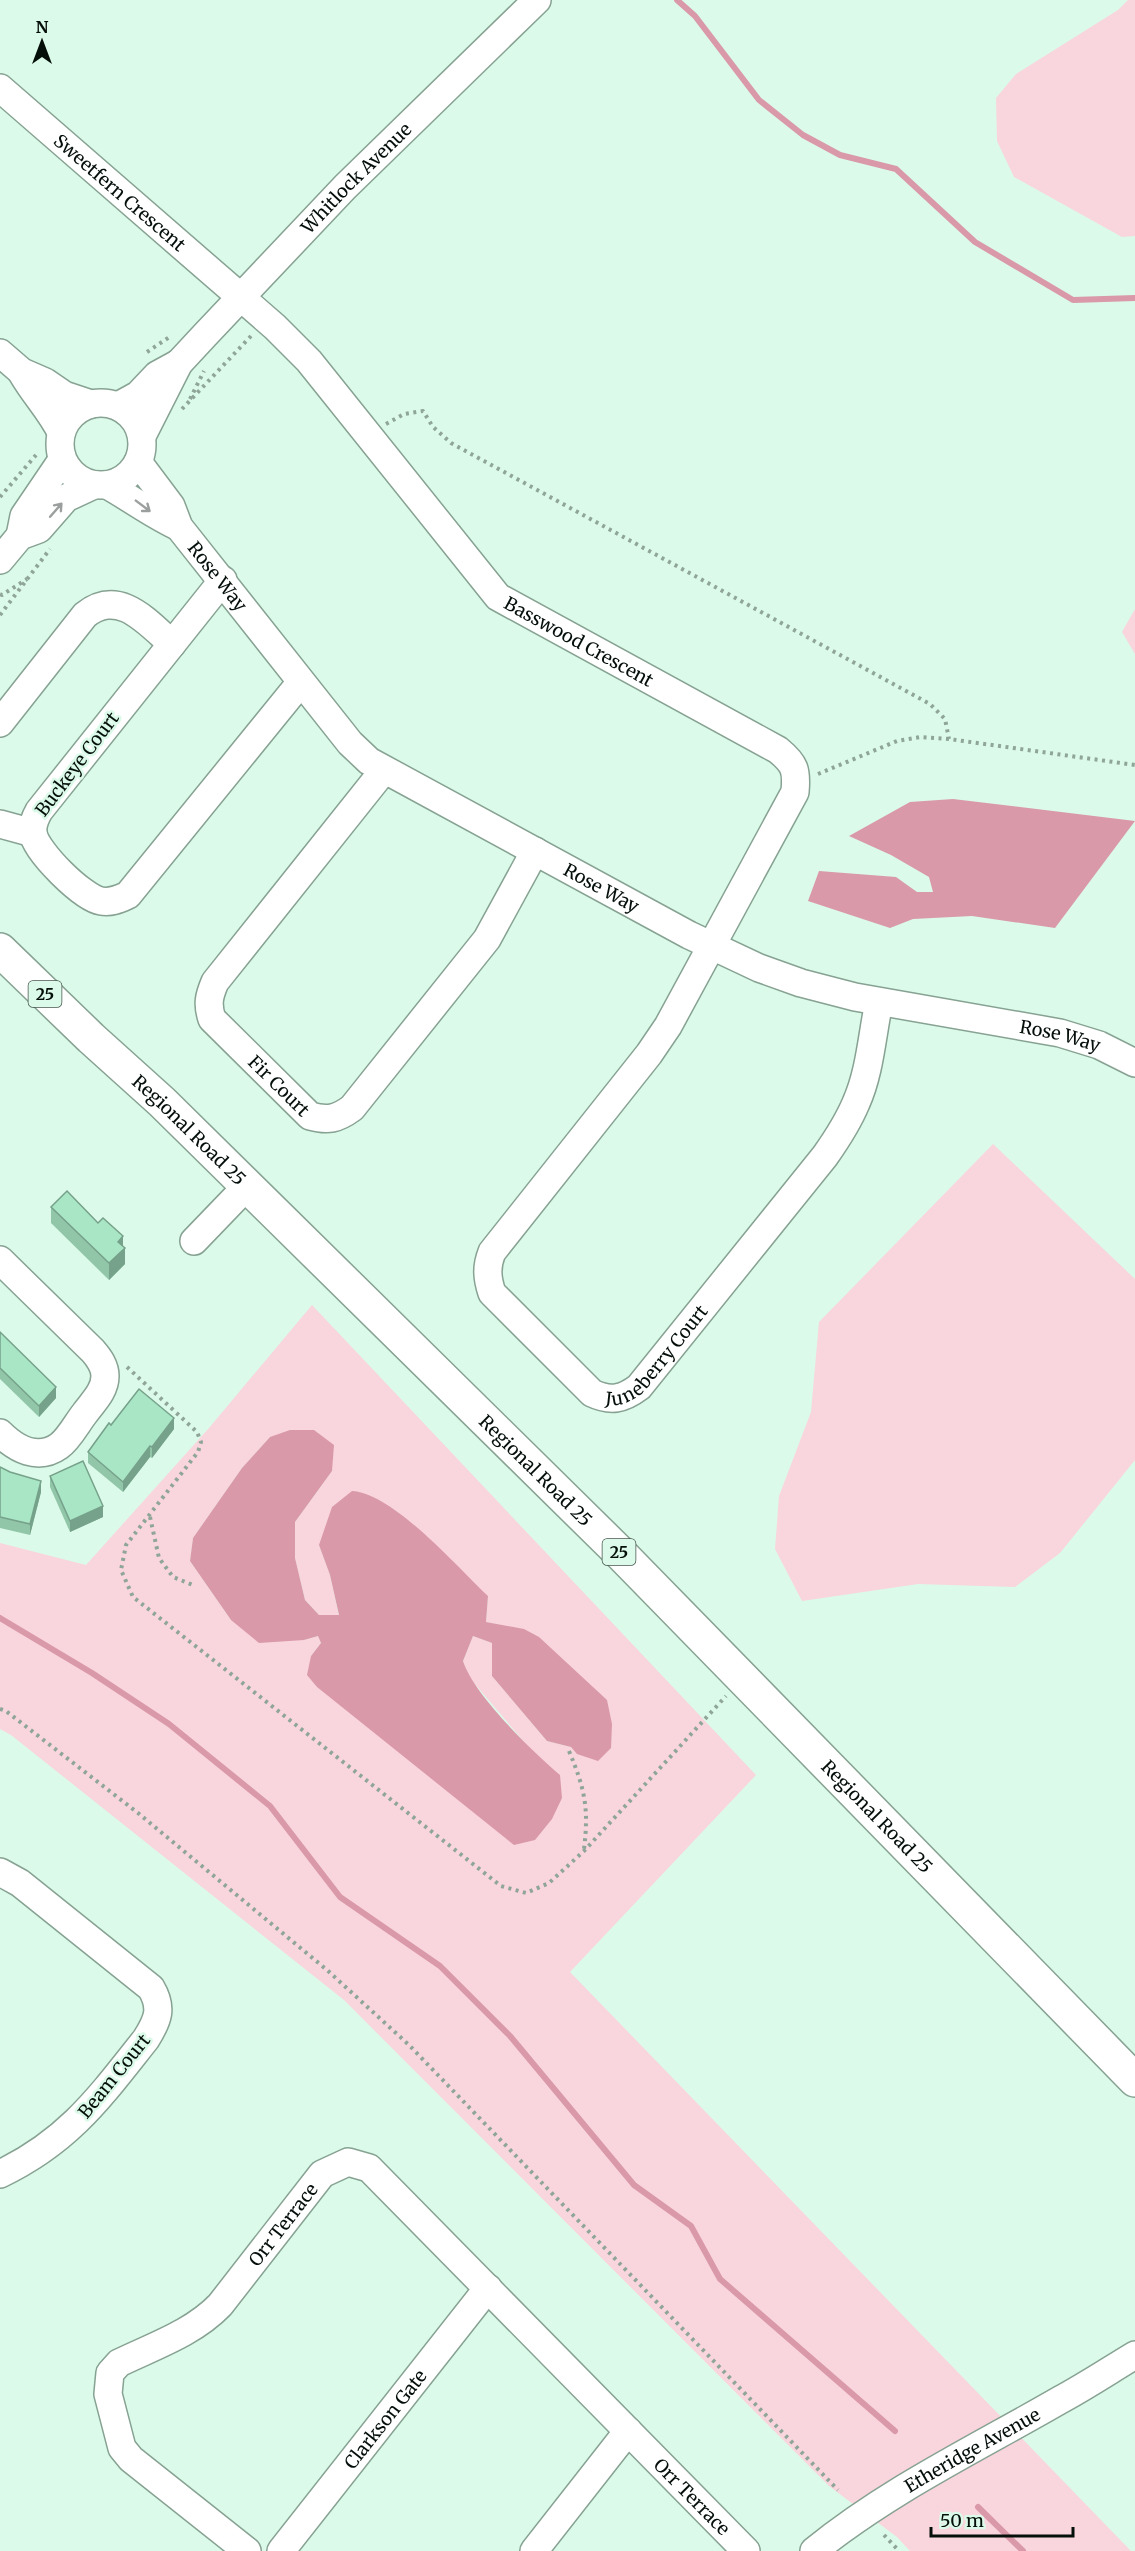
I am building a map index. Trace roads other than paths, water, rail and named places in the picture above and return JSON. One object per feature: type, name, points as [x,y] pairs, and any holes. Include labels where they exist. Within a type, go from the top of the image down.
[{"type":"main road","name":"Regional Road 25","points":[[0,950],[91,1038],[162,1102],[611,1545],[1135,2080]]},
{"type":"street","name":"Whitlock Avenue","points":[[117,406],[138,395],[157,375],[179,363],[345,187],[537,0]]},
{"type":"street","name":"Sweetfern Crescent","points":[[0,88],[240,298]]},
{"type":"street","name":"Basswood Crescent","points":[[240,298],[309,361],[498,597],[778,750],[790,760],[796,779],[795,792],[710,946]]},
{"type":"street","points":[[0,353],[22,372],[45,382],[64,395],[91,404]]},
{"type":"street","name":"Whitlock Avenue","points":[[140,449],[179,363]]},
{"type":"street","points":[[22,372],[33,394],[51,412],[55,447],[75,476],[100,485]]},
{"type":"street","points":[[0,560],[20,536],[24,516],[68,419],[78,410],[91,404],[104,403],[117,406],[129,413],[137,424],[140,449],[131,473],[120,481],[100,485],[66,498],[39,529],[20,536]]},
{"type":"street","name":"Rose Way","points":[[140,449],[171,506],[179,527],[350,743],[369,761],[710,946],[801,983],[879,1002],[1060,1033],[1100,1045],[1135,1063]]},
{"type":"street","name":"Rose Way","points":[[100,485],[139,503],[156,517],[179,527]]},
{"type":"street","name":"Buckeye Court","points":[[223,580],[39,811],[34,821],[33,832],[42,852],[88,896],[100,901],[114,901],[128,895],[301,682]]},
{"type":"street","points":[[0,723],[85,615],[94,608],[105,604],[117,605],[132,611],[172,644]]},
{"type":"street","name":"Fir Court","points":[[384,770],[215,982],[209,995],[208,1006],[212,1019],[310,1116],[325,1120],[338,1117],[352,1108],[487,939],[535,851]]},
{"type":"street","points":[[0,824],[33,832]]},
{"type":"street","name":"Juneberry Court","points":[[710,946],[668,1026],[649,1054],[492,1252],[488,1262],[488,1281],[492,1293],[592,1393],[602,1398],[615,1400],[627,1397],[639,1387],[825,1156],[845,1127],[857,1102],[879,1002]]},
{"type":"street","points":[[195,1241],[247,1186]]},
{"type":"street","points":[[0,1260],[93,1351],[101,1360],[105,1377],[102,1390],[60,1446],[45,1453],[28,1452],[15,1446],[0,1434]]},
{"type":"street","name":"Beam Court","points":[[0,1872],[21,1883],[151,1988],[158,2000],[159,2011],[155,2025],[146,2038],[76,2124],[30,2158],[0,2174]]},
{"type":"street","name":"Orr Terrace","points":[[247,2551],[131,2459],[122,2448],[107,2385],[110,2373],[119,2363],[193,2328],[207,2318],[220,2305],[322,2174],[348,2162],[369,2168],[746,2551]]},
{"type":"street","name":"Clarkson Gate","points":[[281,2551],[488,2288]]},
{"type":"street","name":"Etheridge Avenue","points":[[814,2551],[869,2510],[976,2445],[1060,2400],[1135,2355]]},
{"type":"street","points":[[534,2551],[628,2431]]},
{"type":"waterway","points":[[677,0],[695,16],[759,100],[803,135],[840,155],[896,169],[975,242],[1073,300],[1135,298]]},
{"type":"waterway","points":[[0,1618],[92,1673],[169,1724],[270,1806],[340,1897],[440,1966],[510,2036],[634,2185],[691,2226],[720,2279],[895,2431]]},
{"type":"waterway","points":[[978,2507],[1023,2551]]}]
